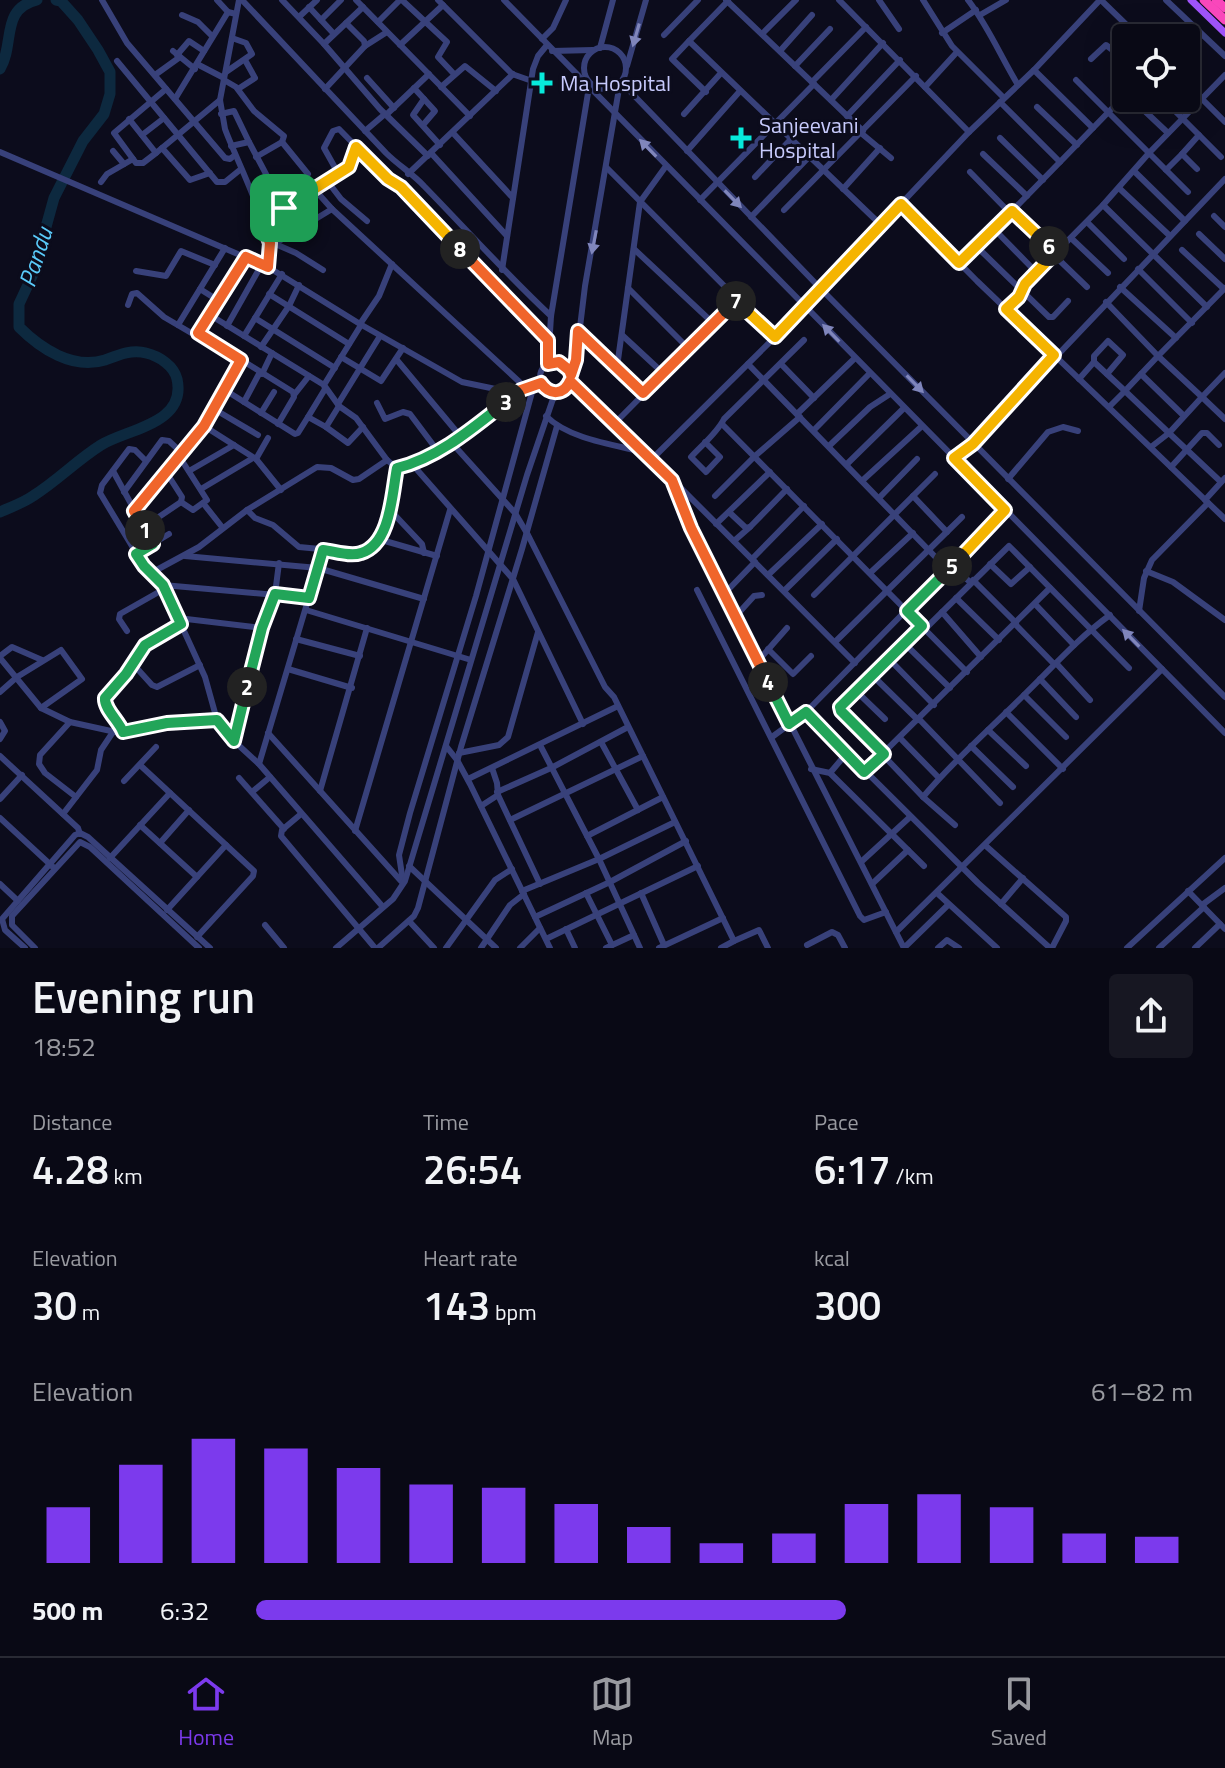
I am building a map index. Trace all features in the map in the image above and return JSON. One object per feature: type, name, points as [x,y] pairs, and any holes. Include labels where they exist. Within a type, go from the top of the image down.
[{"type":"highway","points":[[1204,0],[1225,20]]},
{"type":"highway","points":[[1216,0],[1225,8]]},
{"type":"main road","points":[[1191,0],[1225,33]]},
{"type":"street","points":[[102,0],[123,37],[225,158],[235,155]]},
{"type":"street","points":[[217,0],[232,13],[232,38],[220,100],[231,146],[273,243],[323,270]]},
{"type":"street","points":[[175,99],[212,36],[240,0],[365,131],[408,174],[422,183],[502,270],[551,316]]},
{"type":"street","points":[[282,0],[386,114],[507,236]]},
{"type":"street","points":[[299,17],[317,0]]},
{"type":"street","points":[[321,20],[341,0]]},
{"type":"street","points":[[356,0],[470,116]]},
{"type":"street","points":[[378,22],[401,0],[448,43],[438,57],[454,74]]},
{"type":"street","points":[[504,0],[1225,733]]},
{"type":"street","points":[[502,270],[532,81],[538,56],[547,45],[566,0]]},
{"type":"street","points":[[548,364],[551,316],[590,85],[584,69],[588,55],[597,49],[613,0]]},
{"type":"street","points":[[538,384],[555,393],[564,390],[571,378],[621,82],[646,0]]},
{"type":"street","points":[[687,10],[690,0]]},
{"type":"street","points":[[664,35],[698,0]]},
{"type":"street","points":[[762,34],[796,0]]},
{"type":"street","points":[[839,0],[969,132]]},
{"type":"street","points":[[879,0],[899,29]]},
{"type":"street","points":[[923,0],[957,52],[1060,162]]},
{"type":"street","points":[[968,0],[1018,85]]},
{"type":"street","points":[[942,33],[1006,0]]},
{"type":"street","points":[[652,459],[775,337],[969,132],[1034,70],[1100,0],[1123,24]]},
{"type":"street","points":[[1166,0],[1225,56]]},
{"type":"street","points":[[706,92],[672,59],[727,1],[891,158]]},
{"type":"street","points":[[400,45],[441,2],[513,74],[532,81]]},
{"type":"street","points":[[309,7],[334,34]]},
{"type":"street","points":[[324,44],[363,7]]},
{"type":"street","points":[[182,15],[198,22],[212,36]]},
{"type":"street","points":[[780,51],[812,15]]},
{"type":"street","points":[[346,23],[364,41],[365,46]]},
{"type":"street","points":[[700,200],[866,27]]},
{"type":"street","points":[[795,66],[830,29]]},
{"type":"street","points":[[325,89],[365,46],[387,32]]},
{"type":"street","points":[[225,77],[252,52],[246,43],[232,38]]},
{"type":"street","points":[[155,75],[189,41],[204,51]]},
{"type":"street","points":[[689,41],[881,225]]},
{"type":"street","points":[[831,100],[883,43]]},
{"type":"street","points":[[547,45],[618,51],[625,60],[626,71]]},
{"type":"street","points":[[1091,59],[1106,45],[1112,50]]},
{"type":"street","points":[[925,87],[957,52]]},
{"type":"street","points":[[177,55],[196,67],[225,77],[254,111],[283,133],[282,142],[308,174]]},
{"type":"street","points":[[125,71],[140,58]]},
{"type":"street","points":[[238,89],[255,78],[245,60]]},
{"type":"street","points":[[847,116],[900,60]]},
{"type":"street","points":[[117,61],[210,173],[222,183],[241,169]]},
{"type":"street","points":[[441,87],[462,67],[468,66],[496,91]]},
{"type":"street","points":[[1034,70],[1093,128]]},
{"type":"street","points":[[684,114],[721,73]]},
{"type":"street","points":[[365,131],[429,74]]},
{"type":"street","points":[[408,174],[513,74]]},
{"type":"street","points":[[1006,309],[1019,297],[1036,272],[1225,75]]},
{"type":"street","points":[[784,210],[916,76]]},
{"type":"street","points":[[367,78],[394,108]]},
{"type":"street","points":[[1076,80],[1188,192]]},
{"type":"street","points":[[590,85],[606,89],[621,82]]},
{"type":"street","points":[[621,82],[973,444],[1225,697]]},
{"type":"street","points":[[414,88],[435,111],[423,125]]},
{"type":"street","points":[[166,89],[114,135],[133,159],[141,164],[220,100]]},
{"type":"street","points":[[687,151],[740,91]]},
{"type":"street","points":[[424,99],[412,112],[440,145]]},
{"type":"street","points":[[1202,99],[1225,122]]},
{"type":"street","points":[[1037,107],[1077,145]]},
{"type":"street","points":[[959,263],[1112,109]]},
{"type":"street","points":[[221,114],[234,111],[284,208]]},
{"type":"street","points":[[1146,112],[1168,133]]},
{"type":"street","points":[[1177,112],[1221,157]]},
{"type":"street","points":[[142,135],[164,118]]},
{"type":"street","points":[[129,119],[156,153]]},
{"type":"street","points":[[339,172],[324,148],[333,131],[339,129],[388,179],[401,187],[548,340]]},
{"type":"street","points":[[453,133],[513,198]]},
{"type":"street","points":[[1166,170],[1199,135]]},
{"type":"street","points":[[1000,138],[1043,180]]},
{"type":"street","points":[[755,177],[791,139]]},
{"type":"street","points":[[231,146],[249,142]]},
{"type":"street","points":[[256,157],[282,142]]},
{"type":"street","points":[[261,220],[328,182],[352,164],[356,147]]},
{"type":"street","points":[[162,148],[190,180],[210,173]]},
{"type":"street","points":[[843,189],[880,148]]},
{"type":"street","points":[[113,151],[124,164]]},
{"type":"street","points":[[0,152],[265,265],[360,325],[462,382],[494,390],[523,389],[538,384]]},
{"type":"street","points":[[983,154],[1027,196]]},
{"type":"street","points":[[1182,154],[1197,169]]},
{"type":"street","points":[[751,217],[809,157]]},
{"type":"street","points":[[101,182],[107,174],[133,159]]},
{"type":"street","points":[[617,367],[640,202],[666,166]]},
{"type":"street","points":[[607,168],[775,337]]},
{"type":"street","points":[[1134,171],[1185,221]]},
{"type":"street","points":[[970,172],[1087,287]]},
{"type":"street","points":[[954,458],[973,444],[1054,355],[1225,179]]},
{"type":"street","points":[[328,182],[341,199],[367,221]]},
{"type":"street","points":[[1119,188],[1170,236]]},
{"type":"street","points":[[315,190],[523,389]]},
{"type":"street","points":[[901,204],[1225,518]]},
{"type":"street","points":[[1103,205],[1207,307]]},
{"type":"street","points":[[227,326],[265,265],[273,243],[332,209]]},
{"type":"street","points":[[1214,216],[1225,227]]},
{"type":"street","points":[[1087,222],[1124,259]]},
{"type":"street","points":[[994,229],[1036,272]]},
{"type":"street","points":[[1199,234],[1225,259]]},
{"type":"street","points":[[1071,238],[1108,273]]},
{"type":"street","points":[[976,246],[1051,318],[1068,301]]},
{"type":"street","points":[[178,325],[225,248]]},
{"type":"street","points":[[634,249],[713,323]]},
{"type":"street","points":[[1109,407],[1224,289],[1182,250]]},
{"type":"street","points":[[136,271],[166,276],[181,251],[215,265]]},
{"type":"street","points":[[198,333],[246,257]]},
{"type":"street","points":[[225,390],[292,433],[298,433],[379,296],[392,264]]},
{"type":"street","points":[[1138,269],[1192,323]]},
{"type":"street","points":[[244,336],[282,274]]},
{"type":"street","points":[[261,347],[289,306],[299,285]]},
{"type":"street","points":[[1120,287],[1176,338]]},
{"type":"street","points":[[628,288],[688,348]]},
{"type":"street","points":[[200,289],[219,301]]},
{"type":"street","points":[[128,305],[135,292],[178,325],[193,334],[198,333],[294,395]]},
{"type":"street","points":[[269,294],[349,344]]},
{"type":"street","points":[[614,424],[738,299]]},
{"type":"street","points":[[1106,302],[1225,419]]},
{"type":"street","points":[[210,315],[324,385],[397,468]]},
{"type":"street","points":[[255,318],[335,368]]},
{"type":"street","points":[[578,331],[643,393]]},
{"type":"street","points":[[622,335],[663,373]]},
{"type":"street","points":[[326,427],[380,336]]},
{"type":"street","points":[[705,442],[720,457],[706,472],[690,458],[724,419],[804,340]]},
{"type":"street","points":[[1079,379],[1094,362],[1094,356],[1110,341],[1123,355],[1107,374]]},
{"type":"street","points":[[341,357],[381,381],[403,348]]},
{"type":"street","points":[[244,402],[272,353]]},
{"type":"street","points":[[715,496],[855,358]]},
{"type":"street","points":[[396,359],[461,437]]},
{"type":"street","points":[[134,511],[204,426],[241,360]]},
{"type":"street","points":[[404,884],[399,855],[541,372],[548,364],[559,362],[569,370],[571,378],[614,424],[855,663]]},
{"type":"street","points":[[1094,362],[1223,480],[1146,571],[1139,611]]},
{"type":"street","points":[[748,364],[929,549],[950,568],[972,581],[1090,700]]},
{"type":"street","points":[[781,364],[814,398]]},
{"type":"street","points":[[814,430],[870,373]]},
{"type":"street","points":[[1141,374],[1184,416]]},
{"type":"street","points":[[278,424],[309,376]]},
{"type":"street","points":[[1151,447],[1223,379]]},
{"type":"street","points":[[397,468],[412,464],[461,437],[523,389]]},
{"type":"street","points":[[261,413],[274,392]]},
{"type":"street","points":[[336,948],[393,899],[404,884],[515,513],[555,393]]},
{"type":"street","points":[[829,446],[870,407],[890,394]]},
{"type":"street","points":[[377,403],[385,419],[403,412],[410,414],[437,450]]},
{"type":"street","points":[[847,464],[904,408]]},
{"type":"street","points":[[214,409],[258,435]]},
{"type":"street","points":[[546,416],[557,426],[641,451]]},
{"type":"street","points":[[308,417],[348,443],[363,427]]},
{"type":"street","points":[[722,424],[967,672]]},
{"type":"street","points":[[204,426],[255,459],[281,490]]},
{"type":"street","points":[[301,814],[284,829],[281,836],[376,948],[409,921],[418,908],[458,756],[557,426]]},
{"type":"street","points":[[863,480],[922,426]]},
{"type":"street","points":[[1008,479],[1048,432],[1063,427],[1078,431]]},
{"type":"street","points":[[1171,467],[1204,432],[1219,445]]},
{"type":"street","points":[[201,489],[255,459],[268,438]]},
{"type":"street","points":[[124,492],[162,440],[169,441],[207,500],[193,510],[181,502]]},
{"type":"street","points":[[451,442],[515,513],[527,533],[605,687],[618,706],[734,941]]},
{"type":"street","points":[[189,471],[234,445]]},
{"type":"street","points":[[146,461],[135,450],[129,449],[102,485],[100,493],[136,554],[164,587],[200,665],[217,720],[383,907]]},
{"type":"street","points":[[879,498],[917,459]]},
{"type":"street","points":[[151,573],[185,556],[247,510],[317,467],[331,468],[353,480],[387,460]]},
{"type":"street","points":[[412,464],[513,579],[583,724]]},
{"type":"street","points":[[247,510],[255,518],[273,525],[299,547],[357,554],[369,549],[378,539],[390,510],[397,468]]},
{"type":"street","points":[[113,471],[153,544]]},
{"type":"street","points":[[166,472],[182,497],[181,502]]},
{"type":"street","points":[[716,524],[770,472]]},
{"type":"street","points":[[814,595],[935,474]]},
{"type":"street","points":[[672,480],[691,528],[735,617],[903,947]]},
{"type":"street","points":[[734,541],[787,489]]},
{"type":"street","points":[[913,496],[947,532]]},
{"type":"street","points":[[144,527],[181,502]]},
{"type":"street","points":[[203,503],[222,527]]},
{"type":"street","points":[[724,594],[804,506]]},
{"type":"street","points":[[390,510],[422,544],[424,553]]},
{"type":"street","points":[[355,831],[450,510]]},
{"type":"street","points":[[772,737],[806,712],[1005,510]]},
{"type":"street","points":[[729,512],[746,528],[750,527]]},
{"type":"street","points":[[835,642],[962,517]]},
{"type":"street","points":[[768,575],[822,524]]},
{"type":"street","points":[[870,573],[913,533]]},
{"type":"street","points":[[136,554],[169,534]]},
{"type":"street","points":[[378,539],[437,556]]},
{"type":"street","points":[[784,591],[837,539]]},
{"type":"street","points":[[955,825],[923,797],[839,709],[1009,546],[1129,668]]},
{"type":"street","points":[[259,764],[323,550]]},
{"type":"street","points":[[185,556],[318,568],[424,599]]},
{"type":"street","points":[[234,741],[262,628],[275,594],[279,563]]},
{"type":"street","points":[[990,564],[1011,584],[1030,567]]},
{"type":"street","points":[[1146,571],[1173,582],[1225,620]]},
{"type":"street","points":[[127,631],[119,619],[120,614],[164,587],[309,598]]},
{"type":"street","points":[[864,772],[1050,588]]},
{"type":"street","points":[[697,590],[860,916],[864,920],[871,919],[886,912]]},
{"type":"street","points":[[735,617],[754,596],[762,595]]},
{"type":"street","points":[[956,598],[999,640]]},
{"type":"street","points":[[1035,604],[1074,645]]},
{"type":"street","points":[[306,610],[471,660]]},
{"type":"street","points":[[942,612],[981,657]]},
{"type":"street","points":[[923,797],[956,760],[1055,663],[1110,615]]},
{"type":"street","points":[[123,732],[104,701],[148,643],[180,621],[262,628]]},
{"type":"street","points":[[320,791],[367,628]]},
{"type":"street","points":[[758,661],[787,628]]},
{"type":"street","points":[[458,756],[499,745],[508,737],[538,632]]},
{"type":"street","points":[[296,639],[360,656]]},
{"type":"street","points":[[905,644],[950,688]]},
{"type":"street","points":[[42,660],[15,647],[10,647],[0,657],[41,708],[70,722],[123,732],[167,723],[217,720]]},
{"type":"street","points":[[768,649],[793,674],[811,656]]},
{"type":"street","points":[[0,692],[17,677],[61,650],[82,679],[41,708]]},
{"type":"street","points":[[889,659],[934,705]]},
{"type":"street","points":[[133,664],[157,687],[200,665]]},
{"type":"street","points":[[288,669],[352,688]]},
{"type":"street","points":[[896,932],[1162,669]]},
{"type":"street","points":[[872,675],[1000,803]]},
{"type":"street","points":[[1040,679],[1076,717]]},
{"type":"street","points":[[856,691],[885,719]]},
{"type":"street","points":[[1024,695],[1066,737]]},
{"type":"street","points":[[468,779],[618,706]]},
{"type":"street","points":[[806,712],[962,868],[1048,947],[1066,917],[986,846]]},
{"type":"street","points":[[1006,712],[1063,769]]},
{"type":"street","points":[[0,722],[5,731],[0,739]]},
{"type":"street","points":[[70,722],[40,755],[39,764],[45,773],[76,797]]},
{"type":"street","points":[[481,806],[498,793],[628,727]]},
{"type":"street","points":[[988,730],[1026,766]]},
{"type":"street","points":[[63,814],[97,770],[101,750],[113,732]]},
{"type":"street","points":[[268,733],[404,884]]},
{"type":"street","points":[[900,738],[939,778]]},
{"type":"street","points":[[601,742],[638,810]]},
{"type":"street","points":[[540,745],[599,859],[640,948]]},
{"type":"street","points":[[446,746],[458,756],[550,948]]},
{"type":"street","points":[[971,746],[1013,787]]},
{"type":"street","points":[[124,781],[156,747]]},
{"type":"street","points":[[830,773],[846,754]]},
{"type":"street","points":[[0,756],[195,940],[210,948]]},
{"type":"street","points":[[510,820],[643,756]]},
{"type":"street","points":[[140,765],[254,874],[195,940]]},
{"type":"street","points":[[492,768],[498,793],[540,884]]},
{"type":"street","points":[[811,769],[830,773],[924,866]]},
{"type":"street","points":[[0,799],[22,775]]},
{"type":"street","points":[[252,792],[270,777]]},
{"type":"street","points":[[239,778],[284,829]]},
{"type":"street","points":[[108,860],[170,793]]},
{"type":"street","points":[[587,836],[663,797]]},
{"type":"street","points":[[160,843],[189,810]]},
{"type":"street","points":[[861,862],[910,817]]},
{"type":"street","points":[[0,818],[52,867]]},
{"type":"street","points":[[481,948],[510,905],[523,892],[675,822]]},
{"type":"street","points":[[140,825],[197,877]]},
{"type":"street","points":[[0,923],[3,916],[80,842],[80,833]]},
{"type":"street","points":[[52,867],[75,835],[80,833]]},
{"type":"street","points":[[420,834],[435,838]]},
{"type":"street","points":[[535,917],[610,882],[686,841]]},
{"type":"street","points":[[80,842],[108,860]]},
{"type":"street","points":[[165,912],[226,845]]},
{"type":"street","points":[[872,884],[908,850]]},
{"type":"street","points":[[1127,948],[1225,858]]},
{"type":"street","points":[[409,866],[496,948]]},
{"type":"street","points":[[546,939],[698,866]]},
{"type":"street","points":[[446,948],[495,880],[512,869]]},
{"type":"street","points":[[1001,904],[1023,878]]},
{"type":"street","points":[[0,884],[20,902]]},
{"type":"street","points":[[1188,891],[1222,926],[1195,948]]},
{"type":"street","points":[[1159,948],[1203,906],[1224,891]]},
{"type":"street","points":[[586,893],[609,946],[634,935]]},
{"type":"street","points":[[641,893],[662,947],[723,918]]},
{"type":"street","points":[[937,893],[997,948]]},
{"type":"street","points":[[11,922],[20,902]]},
{"type":"street","points":[[894,948],[903,947],[948,905]]},
{"type":"street","points":[[409,921],[434,948]]},
{"type":"street","points":[[0,923],[11,922]]},
{"type":"street","points":[[11,922],[35,948]]},
{"type":"street","points":[[0,923],[25,948]]},
{"type":"street","points":[[265,925],[284,948]]},
{"type":"street","points":[[520,948],[540,928]]},
{"type":"street","points":[[566,929],[575,948]]},
{"type":"street","points":[[721,948],[759,930],[768,948]]},
{"type":"street","points":[[801,937],[808,947],[832,932],[838,935],[845,948]]},
{"type":"street","points":[[195,940],[199,948]]},
{"type":"street","points":[[938,948],[947,940],[959,948]]},
{"type":"waterway","name":"Pandu","points":[[0,69],[13,19],[25,5],[37,0]]},
{"type":"waterway","name":"Pandu","points":[[0,512],[33,496],[101,445],[152,423],[173,406],[178,394],[175,374],[156,356],[136,352],[93,362],[70,360],[47,350],[19,327],[19,304],[33,274],[54,198],[83,141],[104,114],[110,94],[110,72],[98,50],[78,20],[61,1],[56,0]]},
{"type":"place","name":"Ma Hospital","points":[[542,83]]},
{"type":"place","name":"Sanjeevani Hospital","points":[[741,138]]},
{"type":"route","points":[[356,147],[393,184],[401,187],[548,340],[548,364],[559,362],[571,375],[576,360],[578,331],[643,393],[738,299],[775,337],[901,204],[959,263],[1012,211],[1056,252],[1006,309],[1054,355],[973,444],[954,458],[1005,510],[907,611],[922,626],[839,709],[884,754],[864,772],[806,712],[789,724],[691,528],[672,480],[570,381],[564,390],[555,393],[541,383],[521,390],[465,434],[412,464],[397,468],[390,510],[376,542],[357,554],[323,550],[309,598],[275,594],[262,628],[234,741],[217,720],[167,723],[123,732],[105,705],[105,698],[145,645],[181,624],[163,585],[136,554],[153,544],[134,511],[204,426],[241,360],[198,333],[246,257],[268,267],[270,243],[261,220],[284,208],[349,167],[356,147]]}]
